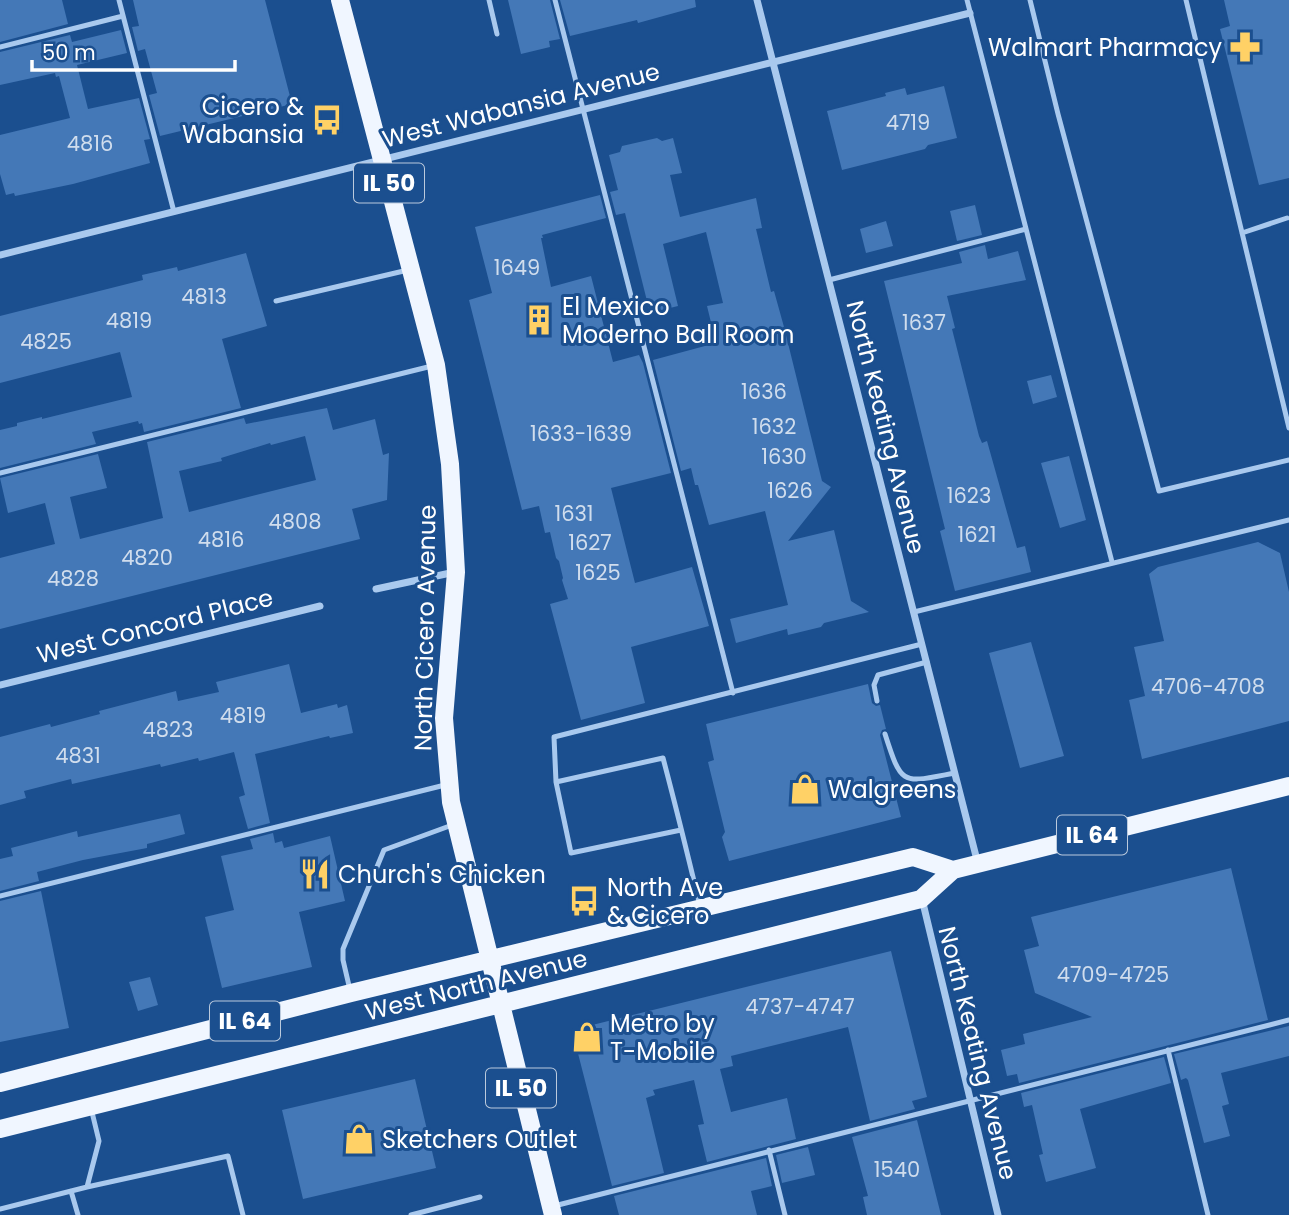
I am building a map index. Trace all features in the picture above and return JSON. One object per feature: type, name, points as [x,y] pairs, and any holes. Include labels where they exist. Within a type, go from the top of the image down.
[{"type":"main road","name":"North Cicero Avenue","points":[[340,0],[436,365],[450,464],[456,572],[444,718],[449,784],[456,824],[552,1211]]},
{"type":"main road","name":"West North Avenue","points":[[0,1129],[922,899],[953,870],[1289,786]]},
{"type":"main road","name":"West North Avenue","points":[[0,1083],[351,993],[913,857],[953,870]]},
{"type":"street","name":"North Keating Avenue","points":[[757,0],[978,864]]},
{"type":"street","name":"West Wabansia Avenue","points":[[0,255],[970,13]]},
{"type":"street","points":[[376,589],[456,572]]},
{"type":"street","name":"West Concord Place","points":[[0,685],[320,606]]},
{"type":"street","name":"North Keating Avenue","points":[[922,899],[998,1215]]},
{"type":"lane","points":[[119,0],[174,212]]},
{"type":"lane","points":[[489,0],[497,34]]},
{"type":"lane","points":[[555,0],[733,693]]},
{"type":"lane","points":[[967,0],[1112,562]]},
{"type":"lane","points":[[1030,0],[1158,491],[1289,460]]},
{"type":"lane","points":[[1186,0],[1289,428]]},
{"type":"lane","points":[[0,47],[123,16]]},
{"type":"lane","points":[[1242,233],[1288,220]]},
{"type":"lane","points":[[829,280],[1026,229]]},
{"type":"lane","points":[[276,302],[411,269]]},
{"type":"lane","points":[[0,473],[436,365]]},
{"type":"lane","points":[[914,612],[1289,520]]},
{"type":"lane","points":[[681,830],[571,853],[556,782],[554,737],[922,644]]},
{"type":"lane","points":[[877,701],[874,685],[878,675],[927,662]]},
{"type":"lane","points":[[886,734],[897,770],[907,778],[916,780],[955,773]]},
{"type":"lane","points":[[556,782],[663,758],[700,908]]},
{"type":"lane","points":[[0,896],[449,784]]},
{"type":"lane","points":[[351,993],[343,949],[384,850],[456,824]]},
{"type":"lane","points":[[552,1211],[769,1150],[1289,1020]]},
{"type":"lane","points":[[1168,1050],[1208,1215]]},
{"type":"lane","points":[[87,1186],[99,1141],[91,1106]]},
{"type":"lane","points":[[769,1150],[785,1215]]},
{"type":"lane","points":[[0,1209],[87,1186],[228,1156],[243,1215]]},
{"type":"lane","points":[[71,1191],[78,1215]]},
{"type":"lane","points":[[411,1215],[480,1197]]},
{"type":"building","points":[[0,0],[62,0],[68,24],[0,42]]},
{"type":"building","points":[[133,0],[265,0],[292,104],[160,136],[149,95],[157,93],[145,49],[138,51],[132,27],[139,26]]},
{"type":"building","points":[[508,0],[550,0],[560,39],[549,41],[550,47],[521,54]]},
{"type":"building","points":[[560,0],[695,0],[696,7],[638,23],[637,20],[570,36]]},
{"type":"building","points":[[1224,0],[1289,0],[1289,178],[1259,185],[1220,29],[1230,26]]},
{"type":"building","points":[[121,30],[127,53],[77,65],[88,109],[139,98],[150,139],[144,140],[150,163],[73,184],[15,196],[14,193],[6,195],[0,174],[0,135],[70,118],[59,76],[56,77],[55,73],[0,85],[0,52],[70,35],[72,42]]},
{"type":"building","points":[[944,86],[957,138],[842,170],[827,111],[886,96],[885,93],[905,88],[907,95]]},
{"type":"building","points":[[657,138],[662,141],[673,138],[682,173],[670,175],[680,217],[756,198],[762,228],[756,229],[771,292],[774,291],[784,327],[822,481],[831,487],[788,541],[834,530],[851,601],[869,612],[788,635],[787,629],[736,643],[730,619],[788,605],[765,511],[709,525],[691,468],[681,471],[653,360],[716,343],[707,306],[723,303],[706,232],[663,244],[678,306],[650,313],[625,213],[616,215],[610,192],[618,190],[609,155],[620,152],[622,146]]},
{"type":"building","points":[[600,195],[606,218],[542,235],[551,287],[591,276],[613,362],[639,355],[643,363],[671,473],[611,488],[635,583],[692,567],[709,626],[631,647],[645,703],[581,720],[550,604],[568,599],[559,561],[550,532],[545,533],[539,506],[522,510],[469,300],[492,293],[475,227]]},
{"type":"building","points":[[975,205],[982,235],[957,241],[950,211]]},
{"type":"building","points":[[886,221],[893,246],[866,253],[860,229]]},
{"type":"building","points":[[985,245],[988,259],[1018,251],[1026,280],[947,296],[955,328],[952,329],[979,436],[982,443],[987,441],[1017,548],[1025,546],[1031,572],[955,591],[940,531],[945,529],[884,281],[962,263],[959,252]]},
{"type":"building","points":[[246,253],[267,326],[222,339],[241,408],[144,432],[142,423],[139,424],[138,421],[92,432],[96,444],[0,468],[0,430],[17,426],[17,423],[132,397],[120,352],[0,383],[0,316],[143,280],[142,275],[177,267],[178,271]]},
{"type":"building","points":[[1051,375],[1057,397],[1033,404],[1027,381]]},
{"type":"building","points":[[327,408],[333,430],[375,419],[383,455],[389,453],[387,500],[352,509],[360,539],[0,629],[0,558],[55,544],[45,503],[8,513],[0,478],[98,454],[107,488],[70,497],[80,539],[163,518],[147,442],[244,418],[246,424]],"holes":[[[305,436],[316,480],[189,512],[179,471],[222,461],[221,458],[270,443],[271,445]]]},
{"type":"building","points":[[1069,456],[1086,520],[1060,528],[1041,463]]},
{"type":"building","points":[[1258,542],[1280,553],[1289,592],[1289,721],[1142,759],[1129,700],[1145,696],[1134,647],[1164,641],[1149,574],[1158,567]]},
{"type":"building","points":[[1031,642],[1064,756],[1020,768],[989,653]]},
{"type":"building","points":[[289,664],[301,713],[337,704],[338,708],[347,705],[353,733],[255,754],[270,823],[248,829],[239,797],[245,795],[234,752],[199,761],[198,758],[161,767],[160,764],[72,784],[71,779],[24,791],[26,798],[0,805],[0,737],[50,724],[51,727],[176,691],[178,701],[219,692],[216,682]]},
{"type":"building","name":"Walgreens","points":[[868,684],[872,703],[880,705],[886,729],[882,730],[880,735],[901,817],[729,861],[722,837],[725,832],[708,762],[714,760],[706,724]]},
{"type":"building","points":[[180,814],[185,834],[147,844],[147,848],[37,872],[39,881],[0,891],[0,859],[13,856],[11,848],[77,831],[78,837]]},
{"type":"building","points":[[273,833],[275,843],[282,841],[284,848],[330,836],[345,901],[299,912],[312,967],[222,988],[205,917],[234,910],[221,856],[253,849],[250,839]]},
{"type":"building","points":[[1231,868],[1268,1020],[1019,1083],[1017,1074],[1007,1076],[1001,1050],[1025,1044],[1023,1034],[1092,1017],[1035,993],[1024,950],[1039,946],[1031,917]]},
{"type":"building","points":[[41,891],[69,1028],[0,1042],[0,901]]},
{"type":"building","points":[[891,951],[927,1097],[912,1101],[915,1109],[870,1121],[848,1027],[731,1056],[733,1066],[720,1069],[731,1112],[787,1098],[796,1139],[707,1162],[698,1125],[704,1124],[694,1080],[653,1090],[655,1095],[646,1098],[664,1173],[612,1186],[572,1030]]},
{"type":"building","points":[[150,977],[158,1005],[138,1011],[129,982]]},
{"type":"building","points":[[1289,1026],[1289,1056],[1221,1073],[1229,1104],[1222,1106],[1230,1136],[1204,1143],[1188,1080],[1181,1080],[1174,1054]]},
{"type":"building","points":[[1164,1057],[1171,1083],[1080,1109],[1096,1168],[1046,1182],[1032,1105],[1024,1107],[1021,1093]]},
{"type":"building","name":"Sketchers Outlet","points":[[415,1079],[436,1168],[303,1199],[282,1110]]},
{"type":"building","points":[[917,1120],[941,1215],[867,1215],[863,1197],[868,1196],[852,1137]]},
{"type":"building","points":[[808,1147],[815,1175],[782,1183],[776,1155]]},
{"type":"building","points":[[766,1158],[772,1186],[751,1191],[757,1215],[619,1215],[614,1196]]},
{"type":"place","name":"Walmart Pharmacy","points":[[1245,47]]},
{"type":"place","name":"Cicero & Wabansia","points":[[327,120]]},
{"type":"place","name":"El Mexico Moderno Ball Room","points":[[539,320]]},
{"type":"place","name":"Walgreens","points":[[805,789]]},
{"type":"place","name":"Church's Chicken","points":[[315,874]]},
{"type":"place","name":"North Ave & Cicero","points":[[584,901]]},
{"type":"place","name":"Metro by T-Mobile","points":[[587,1037]]},
{"type":"place","name":"Sketchers Outlet","points":[[359,1139]]}]
